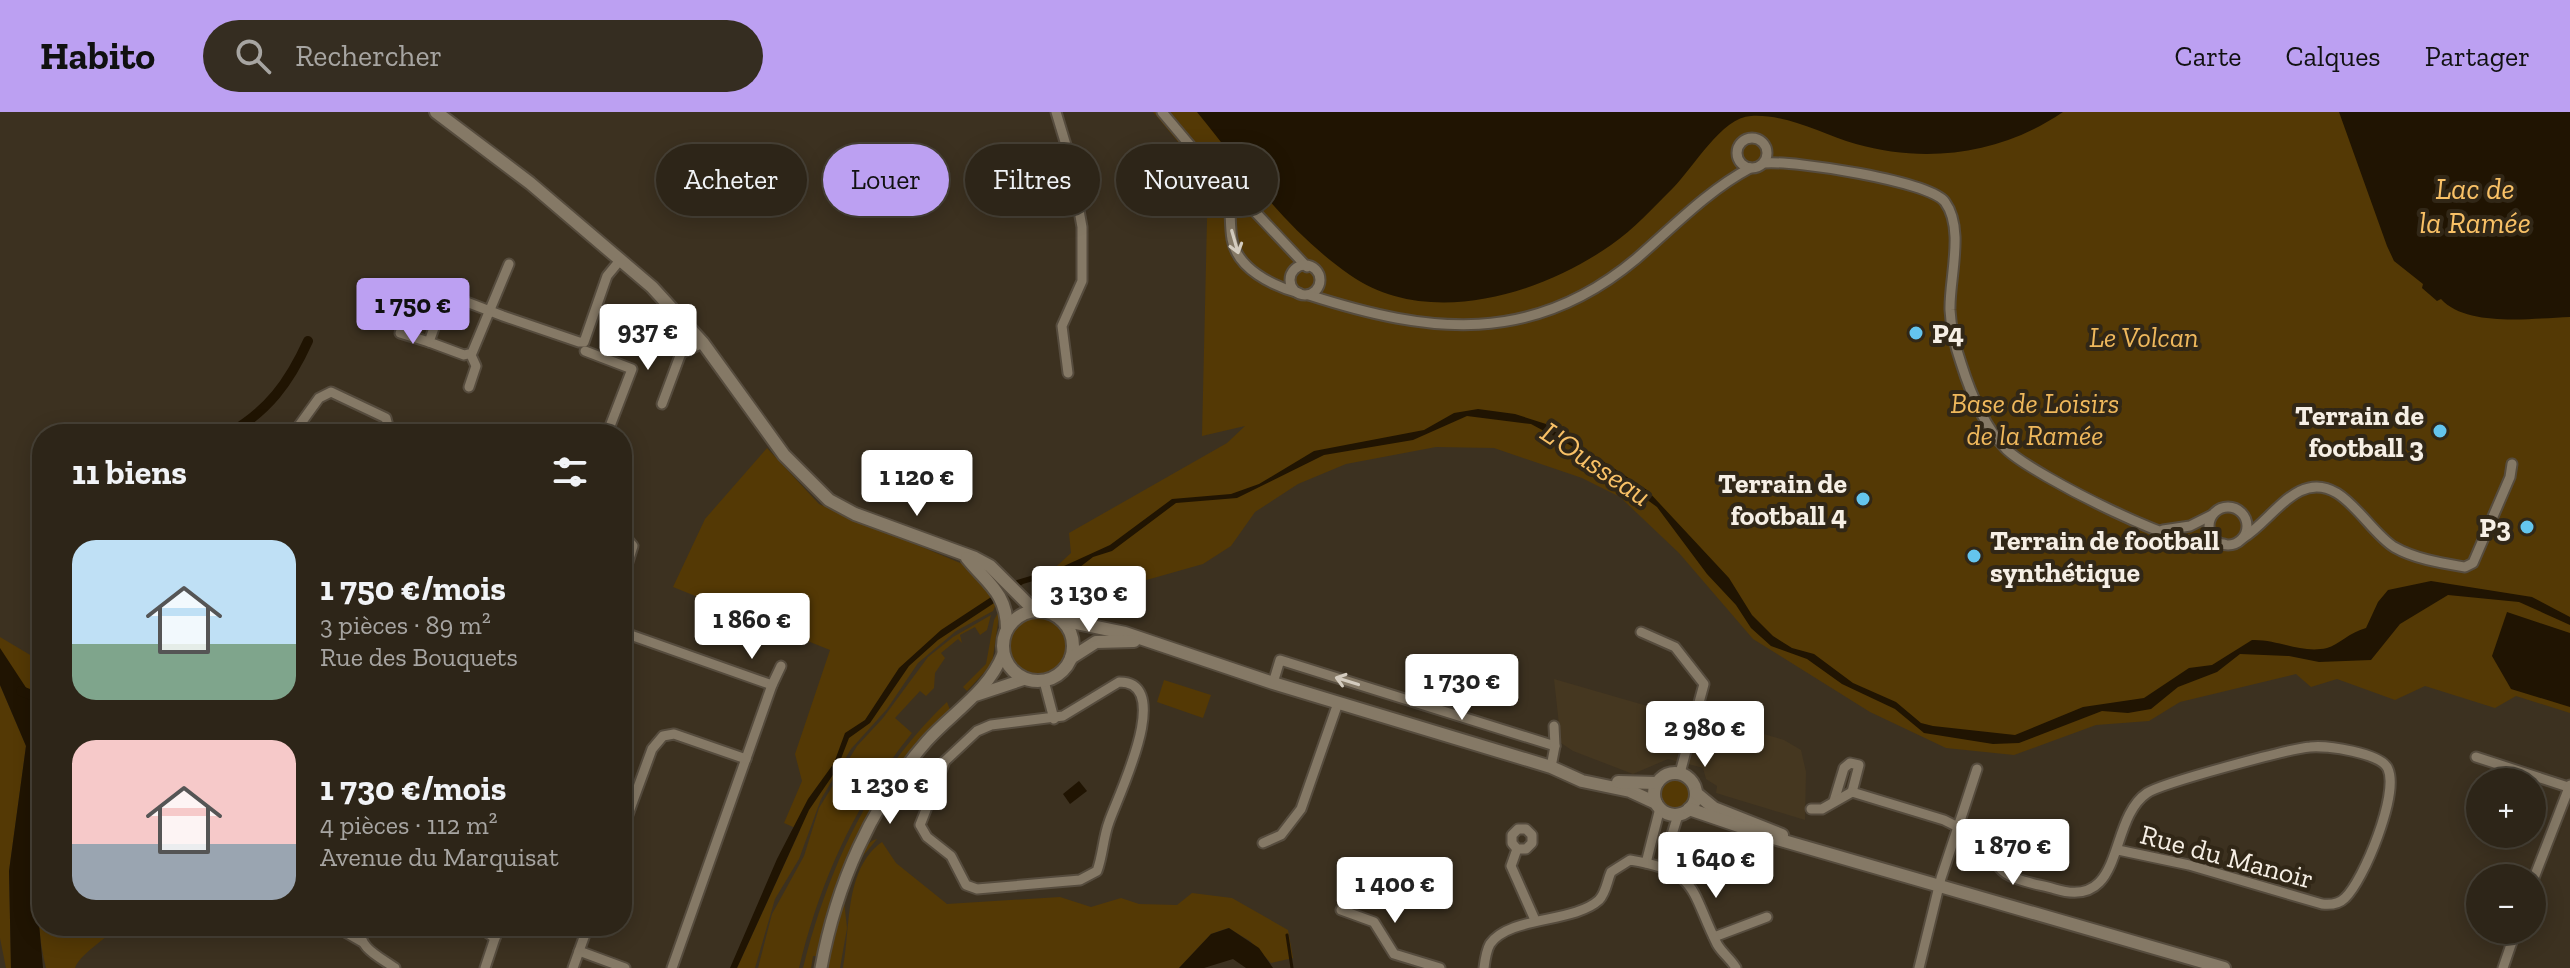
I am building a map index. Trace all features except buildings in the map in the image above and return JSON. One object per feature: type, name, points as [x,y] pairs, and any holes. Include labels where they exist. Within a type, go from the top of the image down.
[{"type":"main road","points":[[436,112],[621,259],[684,320],[784,455],[829,500],[855,514],[965,556],[1035,611],[1125,633],[1273,683],[1575,775],[1638,784],[1657,783],[1667,775],[1680,773],[1691,780],[1696,793],[1714,808],[1768,827],[1791,841]]},
{"type":"main road","points":[[1006,591],[1007,629],[1003,654],[1007,664],[1025,679],[1044,681],[1065,669],[1084,646],[1096,642],[1145,641]]},
{"type":"main road","points":[[1007,629],[1017,617],[1035,611]]},
{"type":"main road","points":[[1062,620],[1072,638],[1071,658]]},
{"type":"main road","points":[[1575,775],[1582,781],[1630,791],[1658,806],[1791,841],[2224,968]]},
{"type":"main road","points":[[1657,783],[1658,806]]},
{"type":"main road","points":[[1684,812],[1696,793]]},
{"type":"street","points":[[1056,112],[1069,155],[1082,227],[1082,281],[1062,326],[1068,373]]},
{"type":"street","points":[[1165,112],[1242,201],[1320,279],[1339,304]]},
{"type":"street","points":[[1165,112],[1226,188],[1231,203],[1232,240],[1242,259],[1266,280],[1393,319],[1448,326],[1489,325],[1543,314],[1567,304],[1608,280],[1726,181],[1764,163],[1792,163],[1912,185],[1937,194],[1945,202],[1954,228],[1950,312],[1953,334],[1965,375],[1997,437],[2019,461],[2046,479],[2212,548],[2234,544],[2299,492],[2309,488],[2334,491],[2393,546],[2426,559],[2465,567],[2473,563],[2510,477],[2512,464]]},
{"type":"street","points":[[1726,181],[1736,154],[1747,140],[1759,140],[1792,163]]},
{"type":"street","points":[[1764,163],[1769,154],[1767,146]]},
{"type":"street","points":[[1736,154],[1740,163],[1750,168]]},
{"type":"street","points":[[583,347],[593,307],[607,276],[621,259]]},
{"type":"street","points":[[471,355],[492,312],[509,264]]},
{"type":"street","points":[[1304,294],[1290,277],[1297,266],[1307,267]]},
{"type":"street","points":[[1304,294],[1319,289],[1320,279]]},
{"type":"street","points":[[429,342],[441,307],[449,299],[492,312],[632,369],[611,424]]},
{"type":"street","points":[[400,333],[471,355],[476,366],[469,387]]},
{"type":"street","points":[[662,404],[681,353],[703,343]]},
{"type":"street","points":[[300,424],[322,395],[331,392],[386,418],[388,424]]},
{"type":"street","points":[[2163,530],[2190,526],[2228,508],[2256,519],[2271,516]]},
{"type":"street","points":[[2242,514],[2247,528],[2243,538]]},
{"type":"street","points":[[2214,515],[2210,530],[2215,539],[2224,544]]},
{"type":"street","points":[[1641,632],[1675,647],[1704,684],[1680,773]]},
{"type":"street","points":[[632,636],[772,685]]},
{"type":"street","points":[[821,968],[841,890],[861,840],[888,794],[928,740],[977,695],[1003,654]]},
{"type":"street","points":[[1273,683],[1280,660],[1555,746]]},
{"type":"street","points":[[672,968],[781,666]]},
{"type":"street","points":[[977,695],[1025,679]]},
{"type":"street","points":[[1044,681],[1054,719]]},
{"type":"street","points":[[1119,682],[1130,684],[1140,699],[1141,737],[1110,818],[1097,871],[1080,880],[971,888],[963,880],[951,856],[927,837],[920,825],[939,771],[956,750],[984,726],[1054,719],[1119,682]]},
{"type":"street","points":[[1263,843],[1281,835],[1301,809],[1338,703]]},
{"type":"street","points":[[1551,767],[1555,746],[1554,726]]},
{"type":"street","points":[[632,804],[652,749],[663,736],[674,734],[746,759]]},
{"type":"street","name":"Rue du Manoir","points":[[1852,792],[1944,820],[1988,840],[1997,864],[2006,874],[2073,894],[2097,886],[2118,850],[2132,808],[2154,789],[2310,747],[2372,756],[2385,763],[2390,772],[2383,818],[2371,852],[2348,894],[2333,904],[2322,904],[2189,865],[2118,850]]},
{"type":"street","points":[[2476,757],[2569,786],[2539,864]]},
{"type":"street","points":[[1811,809],[1822,809],[1852,792],[1859,765],[1850,763],[1844,768],[1834,801]]},
{"type":"street","points":[[1919,968],[1977,769]]},
{"type":"street","points":[[1646,863],[1658,806]]},
{"type":"street","points":[[1662,867],[1684,812]]},
{"type":"street","points":[[1517,849],[1511,866],[1535,920]]},
{"type":"street","points":[[1484,968],[1493,941],[1535,920],[1560,917],[1593,904],[1602,897],[1610,874],[1628,860],[1678,873],[1690,884],[1714,937],[1736,968]]},
{"type":"street","points":[[1341,910],[1374,922],[1394,954],[1440,968]]},
{"type":"street","points":[[1714,937],[1767,917]]},
{"type":"street","points":[[352,936],[395,968]]},
{"type":"street","points":[[361,936],[361,941]]},
{"type":"street","points":[[485,968],[495,938],[492,936]]},
{"type":"street","points":[[573,968],[584,936]]},
{"type":"street","points":[[2503,968],[2511,944]]},
{"type":"street","points":[[579,951],[625,968]]},
{"type":"shaded area","points":[[1554,679],[1675,714],[1716,720],[1784,740],[1801,750],[1806,772],[1805,820],[1716,793],[1717,786],[1706,779],[1703,768],[1668,759],[1633,774],[1573,751],[1561,743]]},
{"type":"green space","name":"Base de Loisirs de la Ramée","points":[[1153,112],[2570,112],[2570,713],[2516,696],[2495,708],[2425,686],[2395,700],[2337,679],[2311,687],[2296,674],[2180,702],[2149,721],[2096,725],[2014,755],[1946,748],[1870,712],[1753,639],[1679,553],[1620,497],[1582,478],[1494,448],[1436,447],[1346,464],[1298,484],[1255,512],[1231,546],[1203,564],[1143,581],[1110,613],[1034,587],[1071,553],[1069,533],[1227,443],[1245,426],[1202,436],[1207,216],[1278,216],[1278,144],[1180,144]]},
{"type":"green space","points":[[767,448],[819,504],[989,575],[996,604],[993,611],[956,631],[918,663],[887,709],[851,749],[821,799],[799,859],[775,899],[755,968],[737,968],[800,830],[784,823],[802,781],[795,754],[830,650],[673,587],[705,519]]},
{"type":"green space","points":[[1000,609],[992,664],[967,691],[963,687],[986,664],[994,620]]},
{"type":"green space","points":[[991,615],[987,630],[980,635],[975,627],[960,635],[962,643],[958,639],[941,653],[945,658],[935,673],[934,688],[926,696],[920,691],[895,718],[912,733],[873,787],[842,844],[818,904],[799,968],[758,968],[772,914],[804,856],[819,808],[857,746],[883,718],[928,657],[953,637]]},
{"type":"green space","points":[[1038,617],[1059,625],[1067,646],[1059,667],[1038,675],[1017,667],[1009,646],[1017,625]]},
{"type":"green space","points":[[0,637],[32,656],[32,697],[0,650]]},
{"type":"green space","points":[[1164,680],[1211,695],[1203,718],[1157,702]]},
{"type":"green space","points":[[0,685],[26,746],[9,871],[11,968],[6,968],[0,938]]},
{"type":"green space","points":[[947,702],[950,710],[902,764],[865,823],[837,887],[817,956],[813,956],[811,968],[803,968],[825,894],[856,824],[896,760]]},
{"type":"green space","points":[[1675,778],[1685,783],[1690,793],[1685,803],[1675,808],[1665,803],[1660,793],[1665,783]]},
{"type":"green space","points":[[877,839],[862,857],[844,901],[847,928],[840,968],[827,968],[838,918],[851,875],[859,857]]},
{"type":"green space","points":[[882,842],[896,863],[947,904],[1060,897],[1091,907],[1121,898],[1139,904],[1177,905],[1192,893],[1232,898],[1288,930],[1293,958],[1271,963],[1250,941],[1228,928],[1211,934],[1179,968],[843,968],[855,883],[870,853]]},
{"type":"green space","points":[[40,936],[106,936],[75,968],[46,968]]},
{"type":"water","points":[[1197,112],[2063,112],[2014,138],[1989,146],[1936,154],[1883,150],[1856,144],[1779,118],[1751,116],[1740,119],[1719,134],[1673,188],[1635,225],[1583,263],[1518,291],[1483,299],[1448,302],[1413,300],[1380,291],[1350,275],[1307,240],[1278,210],[1278,144],[1223,144]]},
{"type":"water","name":"Lac de la Ramée","points":[[2339,112],[2570,112],[2570,317],[2484,318],[2453,308],[2441,299],[2437,301],[2422,288],[2423,284],[2394,261]]},
{"type":"water","points":[[1478,409],[1515,414],[1546,424],[1647,490],[1729,578],[1752,615],[1773,636],[1792,648],[1814,654],[1853,683],[1896,702],[1921,723],[1933,726],[2015,735],[2083,707],[2144,698],[2189,668],[2212,665],[2252,640],[2308,649],[2327,648],[2366,628],[2378,602],[2388,590],[2431,581],[2532,597],[2570,617],[2570,625],[2519,602],[2448,595],[2400,624],[2371,660],[2319,662],[2289,656],[2240,654],[2217,672],[2178,687],[2151,709],[2128,713],[2102,711],[2019,743],[1993,744],[1924,733],[1895,709],[1842,684],[1807,659],[1771,646],[1751,628],[1657,507],[1579,450],[1531,424],[1467,416],[1413,440],[1324,455],[1237,498],[1176,503],[1112,551],[1093,557],[1080,567],[1023,584],[938,640],[909,666],[870,723],[849,738],[837,769],[809,810],[737,968],[730,968],[777,859],[808,799],[834,763],[845,733],[865,720],[899,668],[941,630],[1017,580],[1064,566],[1110,545],[1172,499],[1231,494],[1259,484],[1314,451],[1424,430],[1454,413]]},
{"type":"water","points":[[2507,612],[2570,633],[2570,707],[2511,689],[2492,656]]},
{"type":"water","points":[[0,648],[32,697],[32,936],[40,936],[43,968],[11,968],[9,871],[26,746],[0,685]]},
{"type":"water","points":[[1079,781],[1087,791],[1070,804],[1063,794]]},
{"type":"water","points":[[1229,928],[1259,948],[1273,968],[1246,968],[1233,959],[1204,968],[1179,968],[1211,934]]},
{"type":"waterway","points":[[243,424],[276,395],[308,341]]},
{"type":"waterway","points":[[21,691],[32,695]]},
{"type":"waterway","points":[[1287,935],[1292,968]]},
{"type":"place","name":"P4","points":[[1916,333]]},
{"type":"place","name":"Terrain de football 3","points":[[2440,431]]},
{"type":"place","name":"Terrain de football 4","points":[[1863,499]]},
{"type":"place","name":"P3","points":[[2527,527]]},
{"type":"place","name":"Terrain de football synthétique","points":[[1974,556]]},
{"type":"park label","name":"Le Volcan","points":[[2144,337]]},
{"type":"water label","name":"L'Ousseau","points":[[1596,464]]}]
